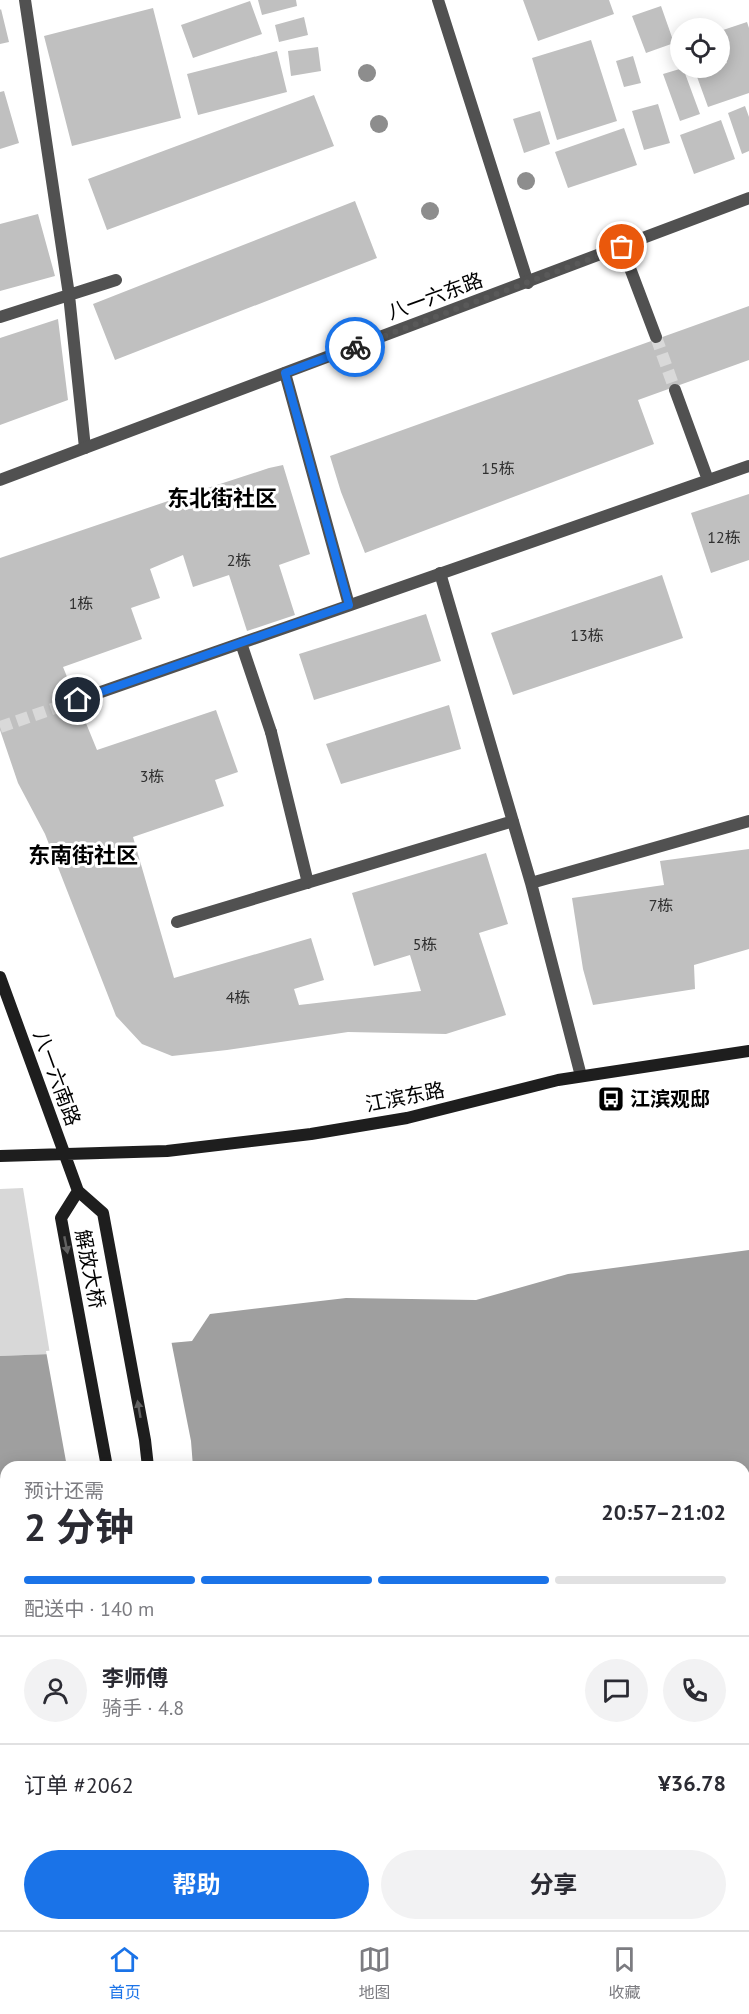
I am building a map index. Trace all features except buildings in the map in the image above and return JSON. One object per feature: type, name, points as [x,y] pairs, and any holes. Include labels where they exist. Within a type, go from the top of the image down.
[{"type":"main road","name":"八一六南路","points":[[0,977],[78,1191]]},
{"type":"main road","name":"江滨东路","points":[[0,1156],[190,1149],[311,1134],[407,1118],[581,1076],[749,1051]]},
{"type":"main road","name":"解放大桥","points":[[106,1461],[61,1218],[78,1191],[103,1213],[147,1461]]},
{"type":"street","points":[[25,0],[69,295],[86,448]]},
{"type":"street","points":[[438,0],[528,283]]},
{"type":"street","name":"八一六东路","points":[[0,480],[749,198]]},
{"type":"street","points":[[622,247],[656,337]]},
{"type":"street","points":[[0,317],[116,280]]},
{"type":"street","points":[[285,373],[349,605]]},
{"type":"street","points":[[675,390],[708,480]]},
{"type":"street","points":[[78,700],[749,466]]},
{"type":"street","points":[[440,573],[531,883],[581,1076]]},
{"type":"street","points":[[241,643],[271,732],[308,883]]},
{"type":"street","points":[[177,922],[513,821]]},
{"type":"street","points":[[531,883],[749,821]]},
{"type":"shaded area","points":[[23,1188],[50,1354],[0,1356],[0,1189]]},
{"type":"shaded area","points":[[749,1250],[749,1461],[0,1461],[0,1356],[50,1354],[192,1341],[210,1314],[346,1298],[476,1300],[568,1274]]},
{"type":"pier","points":[[171,1340],[191,1441],[193,1461],[66,1461],[46,1351]]},
{"type":"tunnel","points":[[656,337],[675,390]]},
{"type":"tunnel","points":[[0,727],[78,700]]},
{"type":"way so far","points":[[355,347],[622,247]]},
{"type":"place","name":"江滨观邸","points":[[611,1099]]},
{"type":"district","name":"东北街社区","points":[[222,498]]},
{"type":"district","name":"东南街社区","points":[[83,855]]},
{"type":"route","points":[[78,700],[349,605],[285,373],[355,347]]}]
